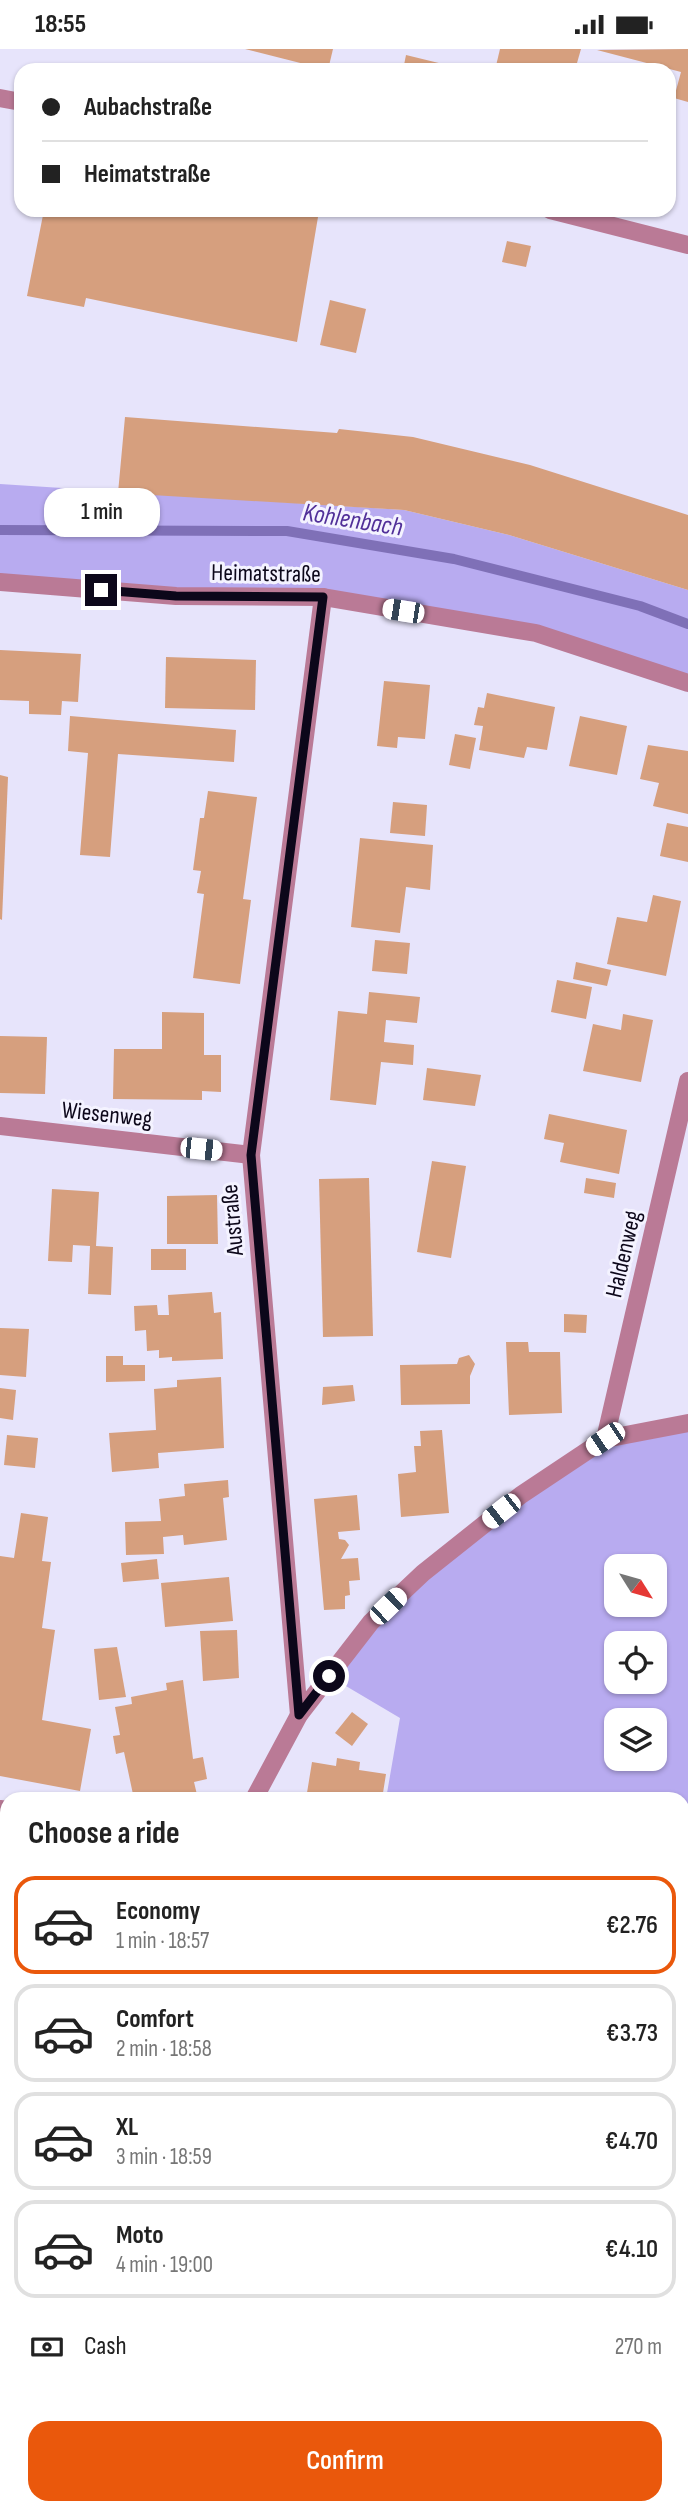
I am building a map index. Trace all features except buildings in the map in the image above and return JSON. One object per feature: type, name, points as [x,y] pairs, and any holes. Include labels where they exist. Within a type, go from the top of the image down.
[{"type":"street","points":[[578,217],[688,245]]},
{"type":"street","name":"Heimatstraße","points":[[0,582],[176,596],[323,597],[536,633],[688,683]]},
{"type":"street","name":"Austraße","points":[[299,1715],[251,1155],[323,597]]},
{"type":"street","name":"Haldenweg","points":[[605,1439],[688,1081]]},
{"type":"street","name":"Wiesenweg","points":[[0,1126],[251,1155]]},
{"type":"street","points":[[258,1792],[299,1715],[372,1622],[423,1573],[521,1495],[605,1439],[688,1423]]},
{"type":"shaded area","points":[[0,484],[404,510],[509,535],[688,590],[688,683],[536,633],[323,597],[0,582]]},
{"type":"shaded area","points":[[688,1423],[688,1792],[387,1792],[400,1718],[329,1676],[371,1622],[605,1439]]},
{"type":"waterway","name":"Kohlenbach","points":[[0,530],[287,531],[454,559],[640,606],[688,624]]},
{"type":"route","points":[[101,590],[176,596],[323,597],[251,1155],[299,1715],[329,1676]]}]
